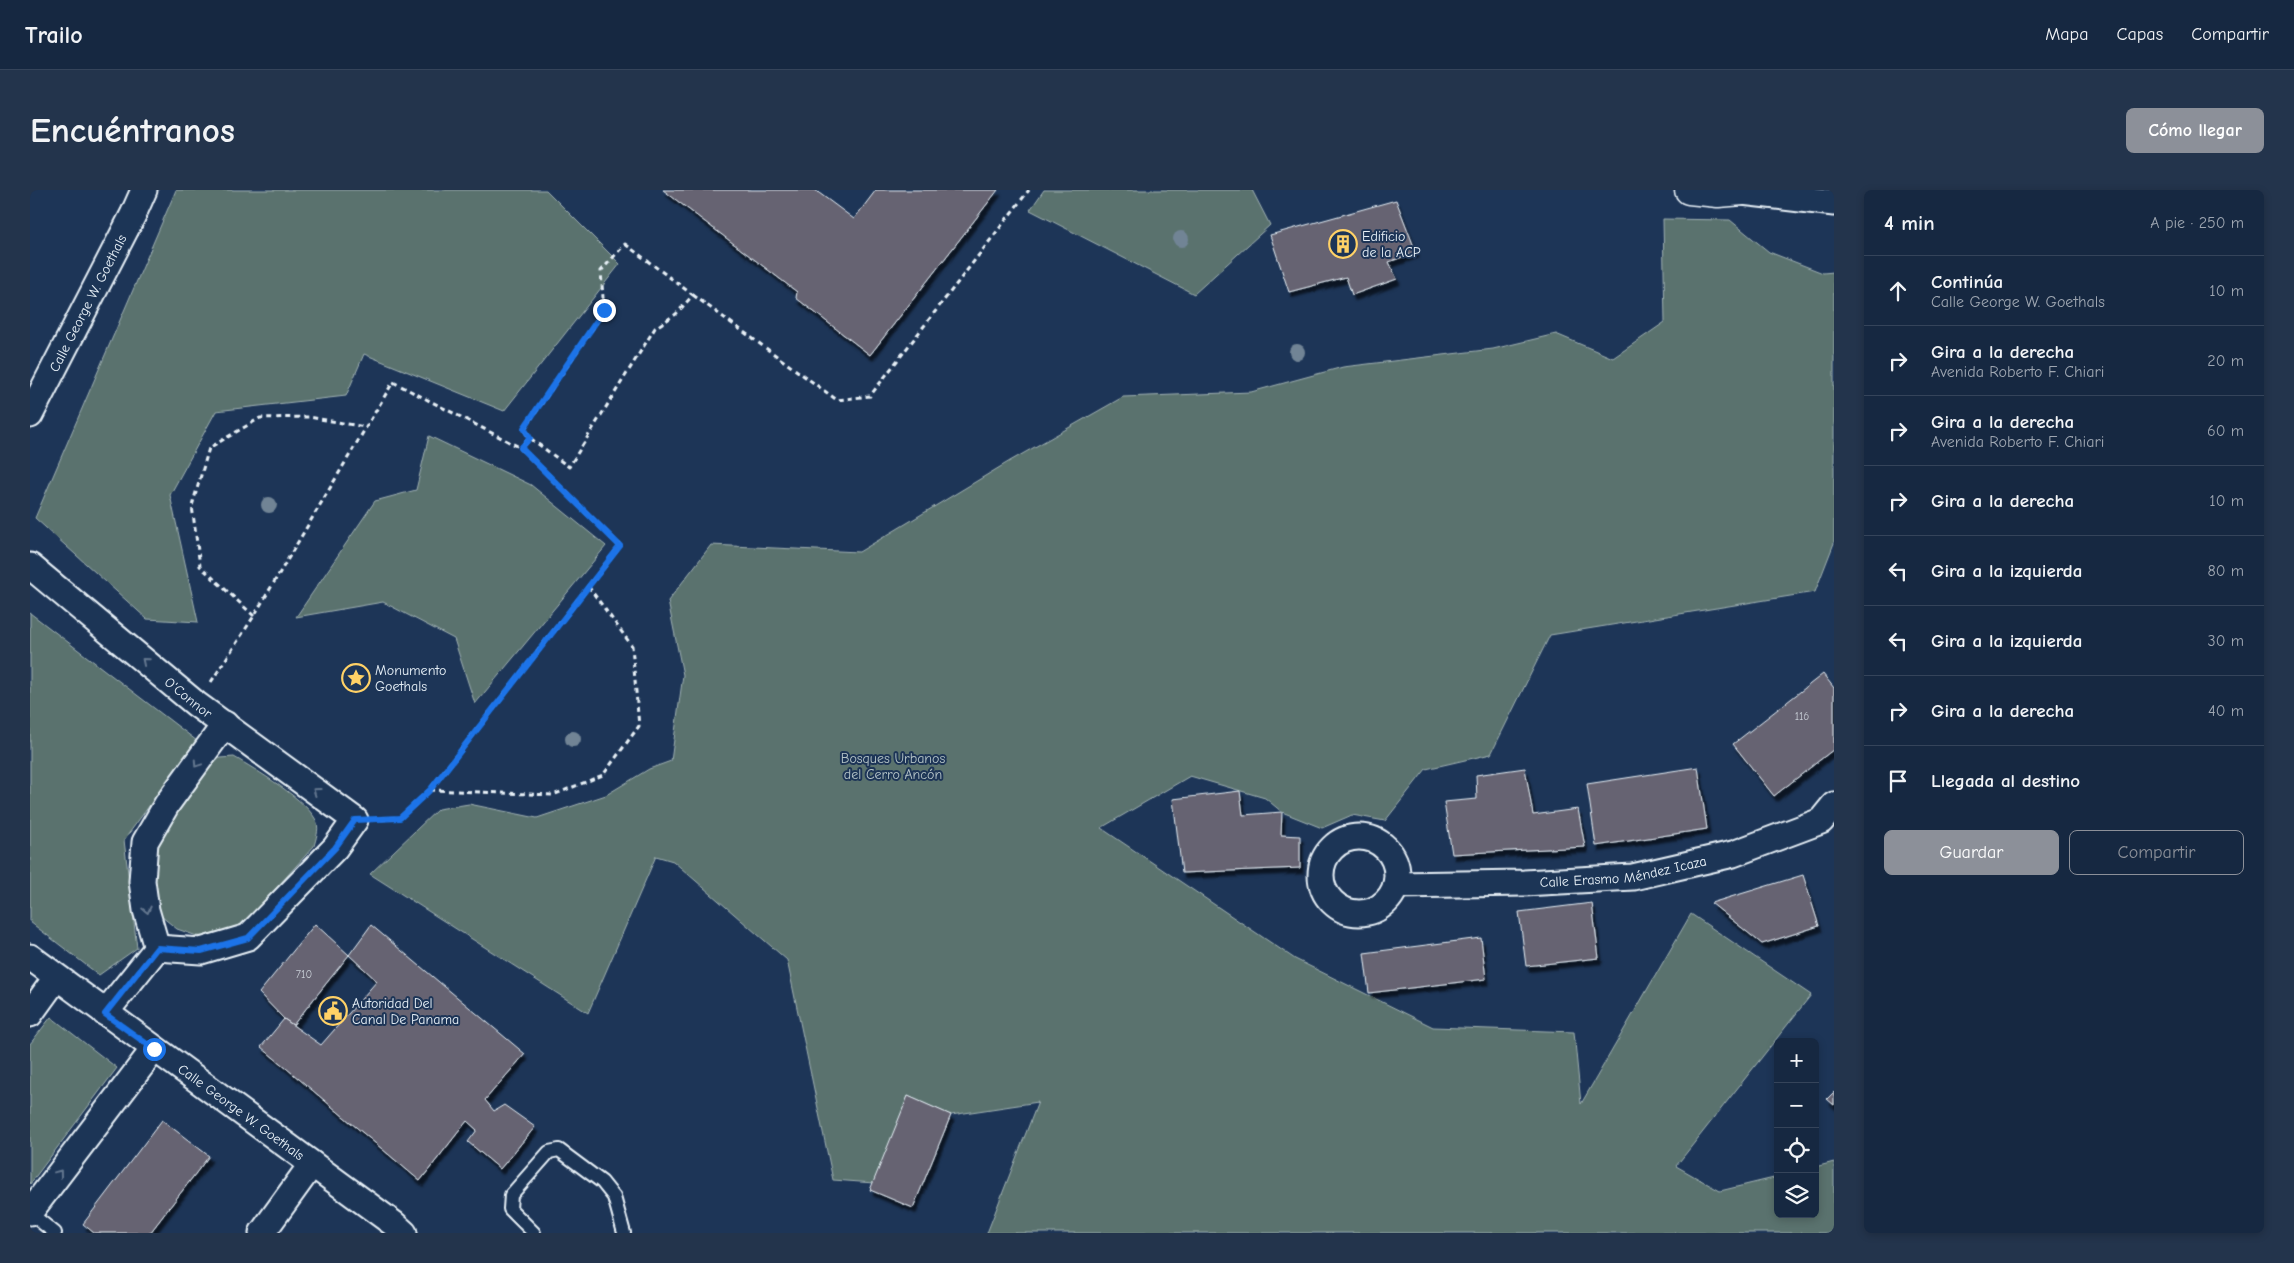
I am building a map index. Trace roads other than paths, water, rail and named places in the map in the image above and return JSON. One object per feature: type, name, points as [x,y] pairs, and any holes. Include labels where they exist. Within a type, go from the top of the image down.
[{"type":"street","name":"Calle George W. Goethals","points":[[30,415],[134,215],[144,190]]},
{"type":"street","points":[[1689,190],[1718,193],[1749,191],[1834,203]]},
{"type":"street","name":"O'Connor","points":[[30,566],[196,704],[355,820],[335,848],[248,938],[201,951],[157,948]]},
{"type":"street","points":[[105,1014],[157,948],[146,910],[142,881],[145,842],[167,804],[225,724]]},
{"type":"street","name":"Calle Erasmo Méndez Icaza","points":[[1396,885],[1524,884],[1633,877],[1733,854],[1830,821]]},
{"type":"street","name":"Calle George W. Goethals","points":[[30,957],[404,1233]]},
{"type":"street","points":[[30,1014],[56,978]]},
{"type":"street","points":[[30,1213],[154,1049]]},
{"type":"street","points":[[262,1233],[312,1164]]},
{"type":"lane","points":[[534,1233],[510,1209],[511,1195],[549,1152],[559,1150],[602,1182],[614,1197],[624,1233]]},
{"type":"lane","points":[[30,1213],[55,1233]]},
{"type":"place","name":"Edificio de la ACP","points":[[1343,244]]},
{"type":"place","name":"Monumento Goethals","points":[[356,678]]},
{"type":"place","name":"Autoridad Del Canal De Panama","points":[[333,1011]]},
{"type":"park label","name":"Bosques Urbanos del Cerro Ancón","points":[[893,766]]}]
